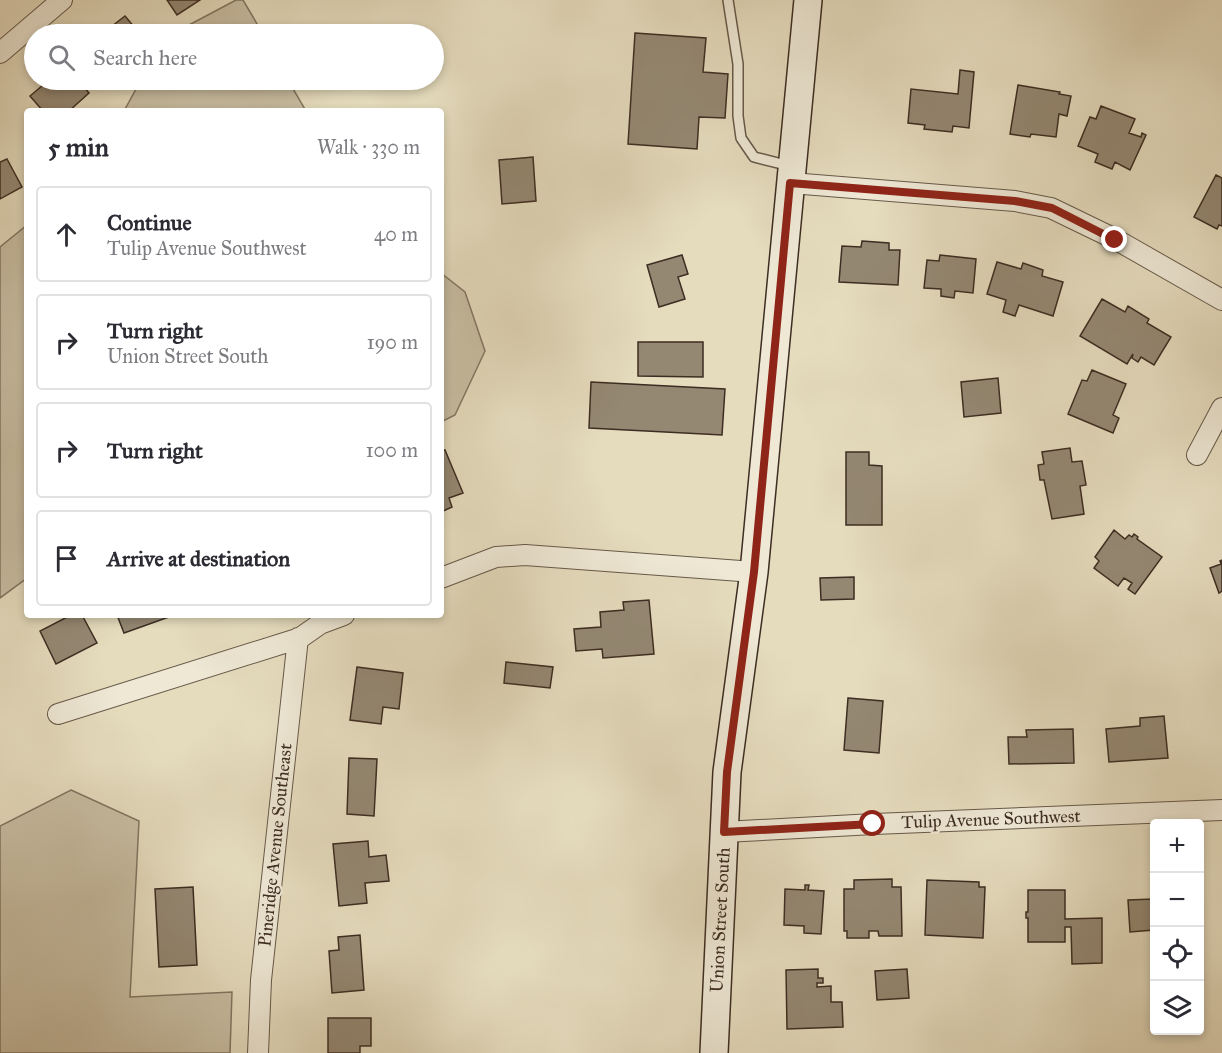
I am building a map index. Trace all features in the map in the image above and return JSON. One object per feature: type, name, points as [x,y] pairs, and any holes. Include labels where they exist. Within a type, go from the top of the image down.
[{"type":"main road","name":"Union Street South","points":[[714,1053],[727,772],[754,572],[808,0]]},
{"type":"street","points":[[34,24],[62,0]]},
{"type":"street","points":[[0,53],[24,32]]},
{"type":"street","points":[[791,175],[1015,201],[1052,208],[1115,240],[1222,300]]},
{"type":"street","points":[[1197,455],[1222,408]]},
{"type":"street","points":[[444,577],[496,557],[525,555],[754,572]]},
{"type":"street","points":[[58,714],[298,638],[320,624],[336,618]]},
{"type":"street","name":"Pineridge Avenue Southeast","points":[[258,1053],[261,980],[298,638]]},
{"type":"street","name":"Tulip Avenue Southwest","points":[[724,832],[1222,810]]},
{"type":"lane","points":[[728,0],[738,64],[738,116],[741,138],[754,157],[791,175]]},
{"type":"shaded area","points":[[236,0],[243,0],[257,24],[191,24]]},
{"type":"shaded area","points":[[136,90],[294,90],[304,108],[126,108]]},
{"type":"shaded area","points":[[24,227],[24,580],[0,598],[0,247]]},
{"type":"shaded area","points":[[444,275],[465,292],[485,351],[455,415],[444,420]]},
{"type":"shaded area","points":[[71,790],[139,821],[130,997],[232,992],[230,1053],[0,1053],[0,826]]},
{"type":"building","points":[[167,0],[200,0],[177,15]]},
{"type":"building","points":[[125,16],[132,24],[115,24]]},
{"type":"building","points":[[635,33],[706,38],[703,72],[728,74],[725,118],[699,117],[697,149],[628,144]]},
{"type":"building","points":[[960,70],[974,72],[969,128],[953,126],[952,132],[924,129],[925,125],[908,123],[911,89],[958,94]]},
{"type":"building","points":[[1018,85],[1071,96],[1067,116],[1059,114],[1056,137],[1010,134]]},
{"type":"building","points":[[37,90],[86,90],[89,93],[72,108],[40,108],[30,96]]},
{"type":"building","points":[[1101,106],[1135,119],[1129,133],[1141,137],[1142,133],[1146,135],[1130,170],[1115,162],[1112,169],[1095,162],[1098,154],[1078,146],[1090,117],[1096,119]]},
{"type":"building","points":[[533,157],[536,201],[502,204],[499,160]]},
{"type":"building","points":[[7,159],[22,187],[0,199],[0,162]]},
{"type":"building","points":[[1216,175],[1222,178],[1222,226],[1219,225],[1217,229],[1194,217]]},
{"type":"building","points":[[862,241],[889,243],[889,250],[900,250],[898,285],[839,282],[842,246],[861,247]]},
{"type":"building","points":[[682,255],[688,274],[678,277],[685,299],[659,307],[647,265]]},
{"type":"building","points":[[940,255],[976,259],[973,293],[955,291],[954,298],[941,296],[941,289],[924,288],[927,260],[939,261]]},
{"type":"building","points":[[997,262],[1021,269],[1023,263],[1043,270],[1042,276],[1063,282],[1053,316],[1019,305],[1015,316],[1003,312],[1006,300],[987,294]]},
{"type":"building","points":[[1102,299],[1125,312],[1128,306],[1149,319],[1147,323],[1171,337],[1154,365],[1141,357],[1138,362],[1132,358],[1133,354],[1127,364],[1080,336]]},
{"type":"building","points":[[638,342],[703,342],[703,377],[638,376]]},
{"type":"building","points":[[1092,370],[1126,384],[1113,415],[1119,418],[1113,433],[1068,414],[1082,380],[1087,381]]},
{"type":"building","points":[[998,378],[1001,413],[964,417],[961,382]]},
{"type":"building","points":[[591,382],[725,389],[722,435],[589,428]]},
{"type":"building","points":[[1070,448],[1072,462],[1082,461],[1086,485],[1080,486],[1084,514],[1052,519],[1044,480],[1040,480],[1038,465],[1044,464],[1042,452]]},
{"type":"building","points":[[444,450],[463,493],[449,498],[452,507],[444,511]]},
{"type":"building","points":[[846,452],[869,452],[869,465],[882,466],[882,525],[846,525]]},
{"type":"building","points":[[1114,530],[1125,539],[1134,534],[1138,537],[1137,539],[1162,557],[1135,594],[1128,589],[1132,583],[1124,578],[1118,586],[1094,568],[1099,561],[1095,557]]},
{"type":"building","points":[[1222,560],[1222,591],[1219,593],[1210,568],[1221,564]]},
{"type":"building","points":[[854,577],[854,599],[821,600],[820,578]]},
{"type":"building","points":[[649,600],[654,654],[603,658],[602,649],[576,651],[574,629],[601,627],[600,612],[624,610],[623,602]]},
{"type":"building","points":[[65,618],[84,618],[97,643],[56,664],[40,631]]},
{"type":"building","points":[[118,618],[166,618],[124,633]]},
{"type":"building","points":[[506,662],[553,667],[550,688],[504,683]]},
{"type":"building","points":[[357,667],[403,673],[399,709],[383,707],[381,724],[350,720]]},
{"type":"building","points":[[848,698],[883,701],[879,753],[844,750]]},
{"type":"building","points":[[1164,716],[1168,758],[1109,762],[1106,729],[1140,726],[1140,718]]},
{"type":"building","points":[[1073,729],[1074,763],[1009,764],[1008,737],[1027,737],[1026,730]]},
{"type":"building","points":[[349,758],[377,759],[374,816],[347,814]]},
{"type":"building","points":[[368,841],[369,857],[386,855],[389,881],[365,883],[367,903],[339,906],[333,844]]},
{"type":"building","points":[[892,879],[892,887],[901,887],[902,936],[879,936],[878,931],[869,931],[869,938],[847,938],[847,931],[844,931],[844,889],[854,889],[854,880]]},
{"type":"building","points":[[927,880],[979,882],[979,887],[985,887],[983,938],[925,935]]},
{"type":"building","points":[[805,885],[809,885],[808,890],[824,891],[821,934],[804,933],[804,926],[784,925],[785,889],[805,890]]},
{"type":"building","points":[[193,887],[197,965],[159,967],[155,889]]},
{"type":"building","points":[[1028,890],[1065,890],[1065,919],[1102,918],[1102,963],[1072,964],[1071,927],[1065,927],[1065,942],[1028,942],[1026,912],[1028,912]]},
{"type":"building","points":[[1150,899],[1150,930],[1130,932],[1128,900]]},
{"type":"building","points":[[360,935],[364,990],[332,993],[329,951],[339,950],[338,937]]},
{"type":"building","points":[[818,969],[818,978],[823,978],[823,983],[817,983],[817,987],[831,986],[831,1002],[842,1002],[843,1027],[787,1029],[786,970]]},
{"type":"building","points":[[907,969],[909,998],[877,1000],[875,971]]},
{"type":"building","points":[[328,1018],[371,1018],[371,1046],[360,1046],[360,1053],[328,1053]]},
{"type":"route","points":[[873,824],[724,832],[727,772],[754,572],[790,183],[1015,201],[1052,208],[1115,240]]}]
